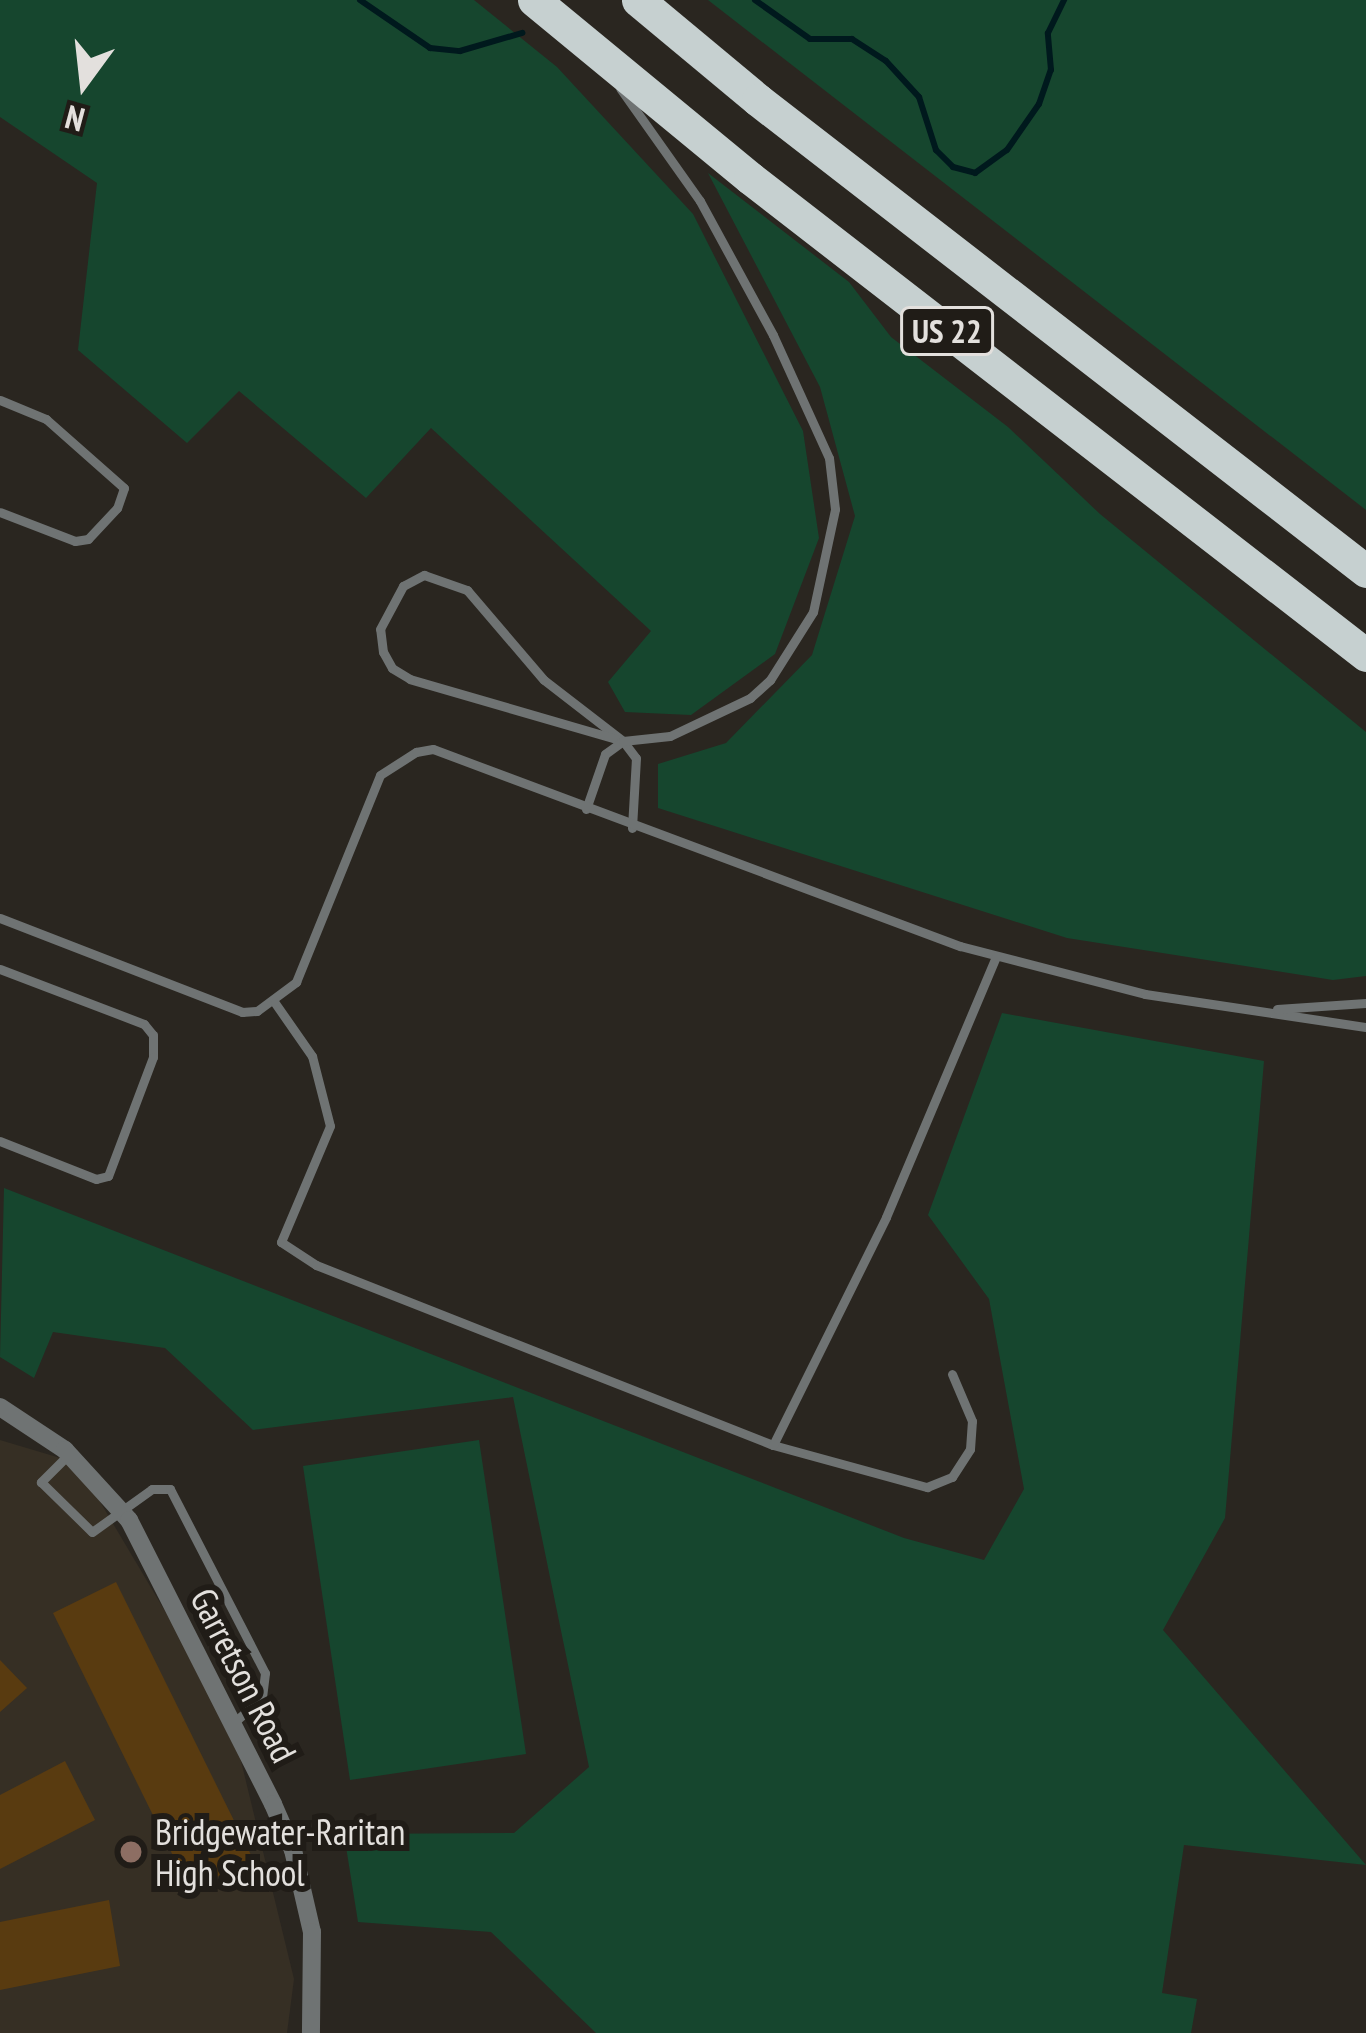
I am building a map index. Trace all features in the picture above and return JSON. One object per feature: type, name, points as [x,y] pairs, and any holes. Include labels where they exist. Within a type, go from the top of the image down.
[{"type":"highway","name":"US 22","points":[[534,0],[596,54],[1366,655]]},
{"type":"highway","name":"US 22","points":[[638,0],[775,113],[1366,571]]},
{"type":"street","name":"Garretson Road","points":[[0,1407],[69,1454],[118,1509],[232,1724],[293,1850],[305,1891],[314,1968],[311,2033]]},
{"type":"lane","points":[[596,54],[700,201],[773,335],[829,458],[835,493],[825,573],[813,611],[770,680],[750,698],[670,736],[622,741],[410,679],[392,668],[380,642],[393,600],[413,578],[424,575],[459,584],[544,680],[622,741],[636,758],[632,827]]},
{"type":"lane","points":[[0,400],[46,419],[124,488],[117,508],[88,538],[75,541],[0,512]]},
{"type":"lane","points":[[586,809],[605,754],[622,741]]},
{"type":"lane","points":[[0,918],[242,1012],[275,1003],[296,982],[380,776],[395,762],[433,749],[632,827],[997,956],[1145,994],[1366,1027]]},
{"type":"lane","points":[[772,1445],[886,1217],[997,956]]},
{"type":"lane","points":[[0,969],[144,1024],[153,1035],[153,1058],[108,1176],[96,1179],[0,1141]]},
{"type":"lane","points":[[275,1003],[312,1056],[330,1126],[281,1242],[316,1265],[772,1445],[927,1487],[952,1477],[970,1449],[972,1421],[952,1374]]},
{"type":"lane","points":[[1259,1010],[1366,1003]]},
{"type":"lane","points":[[69,1454],[41,1482],[92,1532],[152,1489],[170,1489],[265,1673],[262,1698],[232,1724]]},
{"type":"shaded area","name":"Bridgewater-Raritan High School","points":[[0,1440],[77,1463],[232,1724],[294,1979],[287,2033],[0,2033]]},
{"type":"green space","points":[[0,0],[474,0],[557,67],[693,214],[803,431],[819,538],[775,654],[691,715],[625,712],[608,682],[651,631],[431,428],[366,498],[239,391],[187,443],[78,350],[97,183],[0,117]]},
{"type":"green space","points":[[708,0],[1366,0],[1366,510]]},
{"type":"green space","points":[[708,173],[849,282],[891,337],[1008,427],[1100,514],[1366,732],[1366,976],[1333,980],[1067,938],[658,808],[658,764],[726,743],[812,655],[855,516],[820,387]]},
{"type":"green space","points":[[1002,1013],[1264,1061],[1225,1518],[1163,1630],[1366,1865],[1184,1845],[1162,1993],[1197,1999],[1191,2033],[596,2033],[491,1932],[358,1922],[344,1834],[514,1833],[589,1767],[513,1397],[253,1430],[165,1348],[53,1332],[34,1378],[0,1357],[4,1188],[904,1538],[984,1560],[1024,1489],[989,1299],[928,1215]]},
{"type":"green space","points":[[479,1440],[526,1754],[350,1780],[303,1466]]},
{"type":"building","points":[[116,1582],[253,1859],[190,1890],[53,1613]]},
{"type":"building","points":[[0,1660],[27,1688],[0,1712]]},
{"type":"building","points":[[65,1761],[95,1820],[0,1869],[0,1795]]},
{"type":"building","points":[[109,1900],[120,1966],[0,1990],[0,1922]]},
{"type":"waterway","points":[[360,0],[430,48],[460,51],[522,33]]},
{"type":"waterway","points":[[755,0],[810,39],[852,39],[886,61],[919,97],[936,150],[953,167],[975,173],[1007,150],[1039,104],[1051,70],[1048,33],[1064,0]]},
{"type":"place","name":"Bridgewater-Raritan High School","points":[[131,1852]]}]
